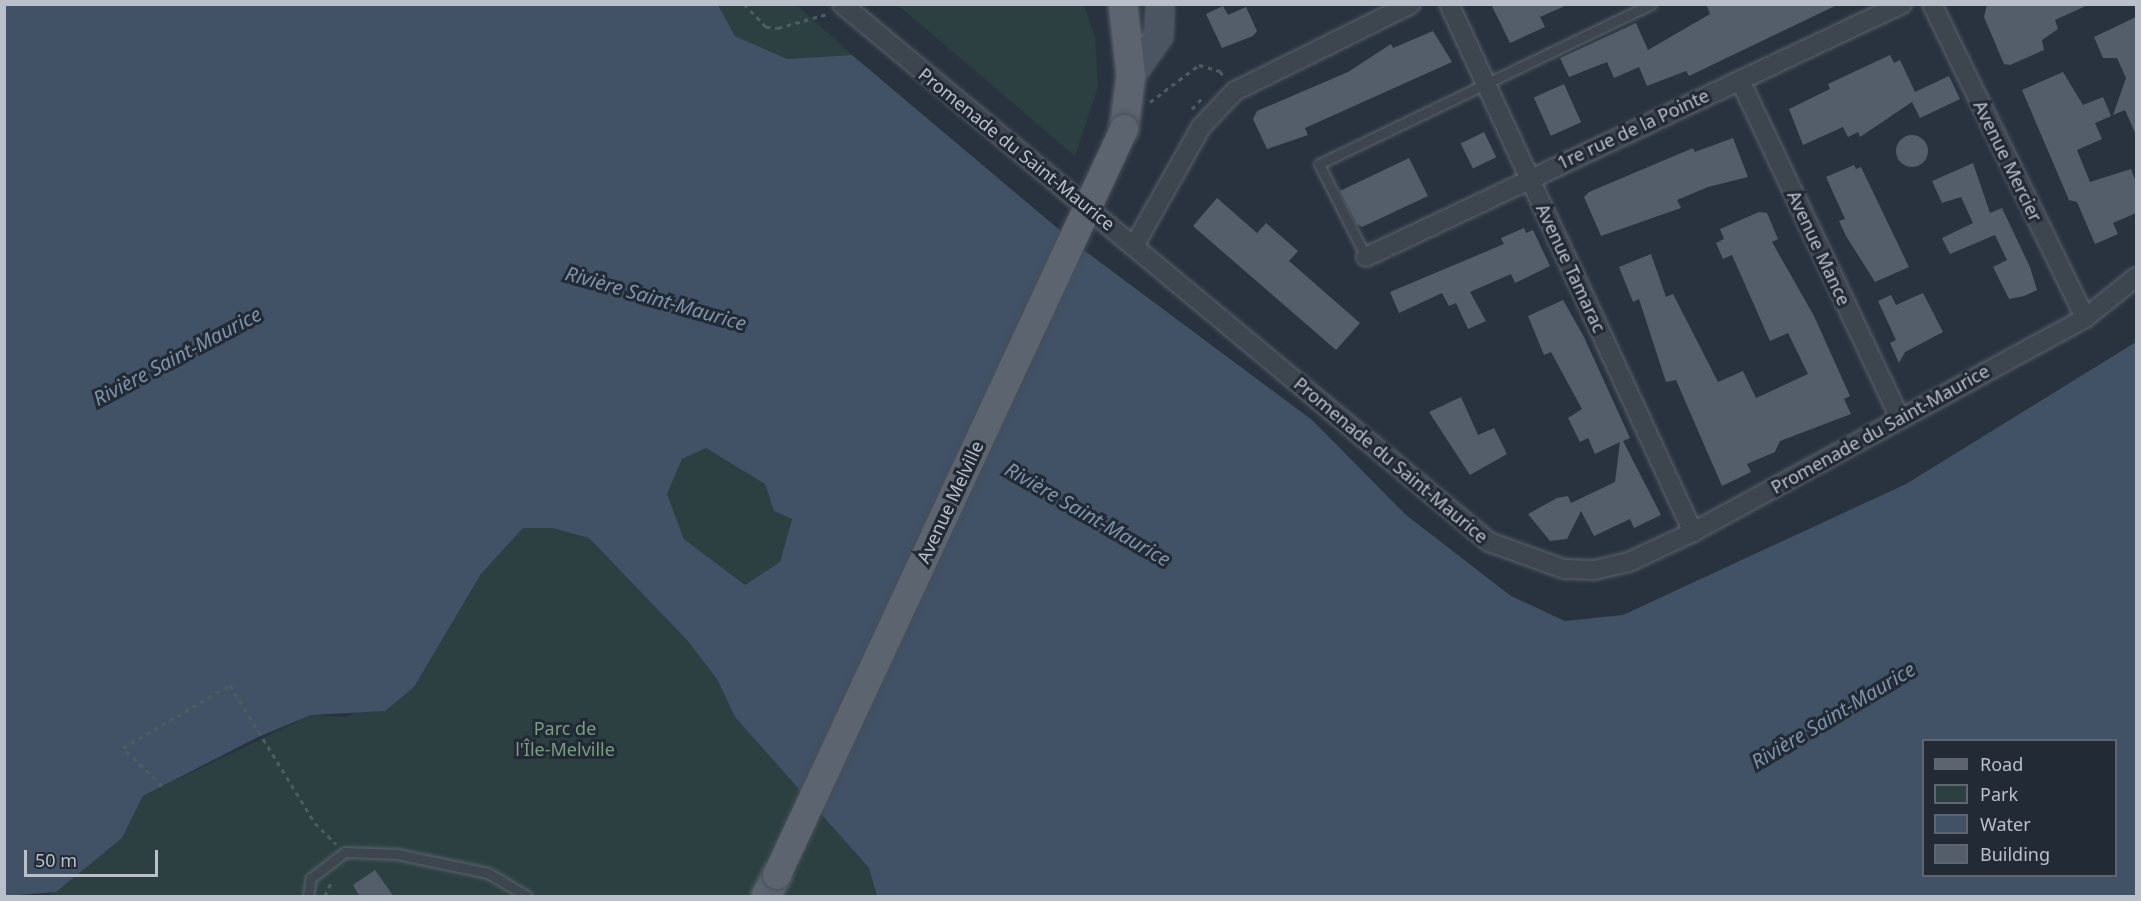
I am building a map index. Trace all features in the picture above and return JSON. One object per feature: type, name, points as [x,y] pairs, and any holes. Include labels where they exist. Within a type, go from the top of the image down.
[{"type":"main road","name":"Avenue Melville","points":[[772,889],[1124,129],[1131,75],[1123,4]]},
{"type":"street","points":[[1131,75],[1159,36],[1160,4]]},
{"type":"street","points":[[1134,246],[1201,127],[1235,91],[1411,4]]},
{"type":"street","name":"Avenue Tamarac","points":[[1449,4],[1693,532]]},
{"type":"street","name":"1re rue de la Pointe","points":[[1366,257],[1529,178],[1902,4]]},
{"type":"street","name":"Avenue Mercier","points":[[1932,4],[2085,318]]},
{"type":"street","name":"Promenade du Saint-Maurice","points":[[844,6],[1489,542],[1564,569],[1594,570],[1629,562],[1693,532],[1899,417],[2085,318],[2136,277]]},
{"type":"street","name":"Avenue Mance","points":[[1740,80],[1899,417]]},
{"type":"lane","points":[[1366,257],[1319,164],[1485,82],[1651,4]]},
{"type":"lane","points":[[308,897],[311,878],[345,852],[397,854],[488,873],[527,897]]},
{"type":"path","points":[[744,4],[760,23],[778,28],[844,6]]},
{"type":"path","points":[[1124,129],[1187,70],[1199,65],[1220,71],[1226,81],[1218,86]]},
{"type":"path","points":[[1190,112],[1211,91]]},
{"type":"path","points":[[162,786],[123,748],[230,685],[315,823],[345,852]]},
{"type":"green space","points":[[718,5],[797,5],[852,55],[787,59],[735,36]]},
{"type":"green space","points":[[898,5],[1084,5],[1095,38],[1098,87],[1075,156]]},
{"type":"green space","points":[[706,448],[765,484],[774,511],[792,518],[780,562],[745,585],[684,539],[667,494],[682,459]]},
{"type":"green space","name":"Parc de l'Île-Melville","points":[[523,528],[552,528],[589,538],[687,640],[717,679],[735,717],[869,868],[877,896],[48,896],[122,838],[143,796],[311,715],[346,717],[414,687],[481,574]]},
{"type":"water","name":"Rivière Saint-Maurice","points":[[5,5],[718,5],[735,36],[787,59],[852,55],[1081,248],[1312,420],[1406,515],[1511,596],[1565,621],[1623,615],[1906,484],[2136,342],[2136,896],[877,896],[869,868],[735,717],[717,679],[687,640],[589,538],[552,528],[523,528],[481,574],[414,687],[385,711],[311,715],[258,737],[143,796],[122,838],[56,892],[5,896]],"holes":[[[706,448],[765,484],[774,511],[792,519],[780,562],[745,585],[684,539],[667,494],[682,459]]]},
{"type":"building","points":[[1491,4],[1569,4],[1540,17],[1545,27],[1510,43]]},
{"type":"building","points":[[1706,4],[1837,5],[1689,76],[1686,71],[1647,86],[1639,67],[1614,78],[1607,62],[1569,77],[1560,58],[1636,23],[1648,50],[1710,14]]},
{"type":"building","points":[[1987,4],[2090,4],[2055,20],[2058,29],[2042,40],[2044,50],[2010,65],[2004,64],[1984,17]]},
{"type":"building","points":[[1223,6],[1228,15],[1246,7],[1257,31],[1253,36],[1222,48],[1206,14]]},
{"type":"building","points":[[2136,17],[2136,135],[2125,110],[2113,115],[2126,78],[2117,58],[2103,58],[2094,37]]},
{"type":"building","points":[[1433,31],[1452,62],[1305,128],[1308,135],[1267,149],[1253,119],[1257,111],[1348,72],[1391,44],[1393,48]]},
{"type":"building","points":[[1890,55],[1894,63],[1900,60],[1915,92],[1949,76],[1960,99],[1920,118],[1912,102],[1860,137],[1858,132],[1848,137],[1843,127],[1803,145],[1789,109],[1830,89],[1828,84]]},
{"type":"building","points":[[2063,72],[2083,105],[2103,97],[2111,116],[2095,123],[2102,139],[2077,150],[2090,182],[2131,169],[2136,182],[2136,213],[2113,223],[2118,234],[2095,244],[2077,202],[2069,200],[2022,90]]},
{"type":"building","points":[[1564,84],[1581,122],[1551,136],[1534,97]]},
{"type":"building","points":[[1484,132],[1496,157],[1473,169],[1461,143]]},
{"type":"building","points":[[1912,135],[1923,140],[1928,151],[1923,162],[1912,167],[1901,162],[1896,151],[1901,140]]},
{"type":"building","points":[[1733,138],[1748,177],[1708,187],[1677,200],[1681,208],[1601,236],[1584,197],[1589,192],[1693,148],[1695,152]]},
{"type":"building","points":[[1409,158],[1428,196],[1362,227],[1357,224],[1340,191]]},
{"type":"building","points":[[1973,163],[1990,213],[2002,208],[2030,267],[2037,290],[2024,296],[2009,299],[1993,267],[2007,260],[1995,235],[1950,254],[1942,238],[1973,223],[1961,197],[1942,203],[1932,181]]},
{"type":"building","points":[[1854,165],[1856,169],[1861,167],[1909,267],[1875,282],[1839,221],[1845,219],[1826,177]]},
{"type":"building","points":[[1217,198],[1257,233],[1266,223],[1298,251],[1289,261],[1360,323],[1336,350],[1193,226]]},
{"type":"building","points":[[1759,212],[1767,213],[1778,239],[1772,242],[1814,316],[1850,396],[1844,399],[1851,414],[1780,441],[1775,452],[1747,464],[1751,472],[1722,486],[1676,380],[1666,382],[1639,299],[1633,302],[1619,267],[1651,254],[1666,297],[1673,294],[1718,382],[1743,371],[1756,398],[1808,374],[1788,333],[1770,341],[1732,255],[1723,259],[1716,243],[1724,239],[1720,229]]},
{"type":"building","points":[[1524,228],[1526,233],[1533,230],[1550,266],[1515,283],[1511,274],[1470,292],[1486,321],[1468,329],[1456,303],[1449,306],[1442,293],[1399,313],[1390,292],[1504,244],[1501,238]]},
{"type":"building","points":[[1923,293],[1943,332],[1905,352],[1899,363],[1890,343],[1896,340],[1878,301],[1891,295],[1896,305]]},
{"type":"building","points":[[1563,300],[1584,337],[1630,438],[1623,441],[1661,515],[1634,528],[1630,519],[1594,536],[1581,511],[1567,539],[1550,541],[1528,514],[1557,498],[1568,496],[1571,503],[1615,482],[1620,442],[1595,454],[1588,438],[1580,442],[1568,418],[1582,409],[1551,352],[1544,355],[1528,316]]},
{"type":"building","points":[[1461,397],[1478,435],[1494,428],[1507,454],[1470,475],[1429,412]]},
{"type":"building","points":[[375,870],[394,897],[360,897],[353,885]]}]
